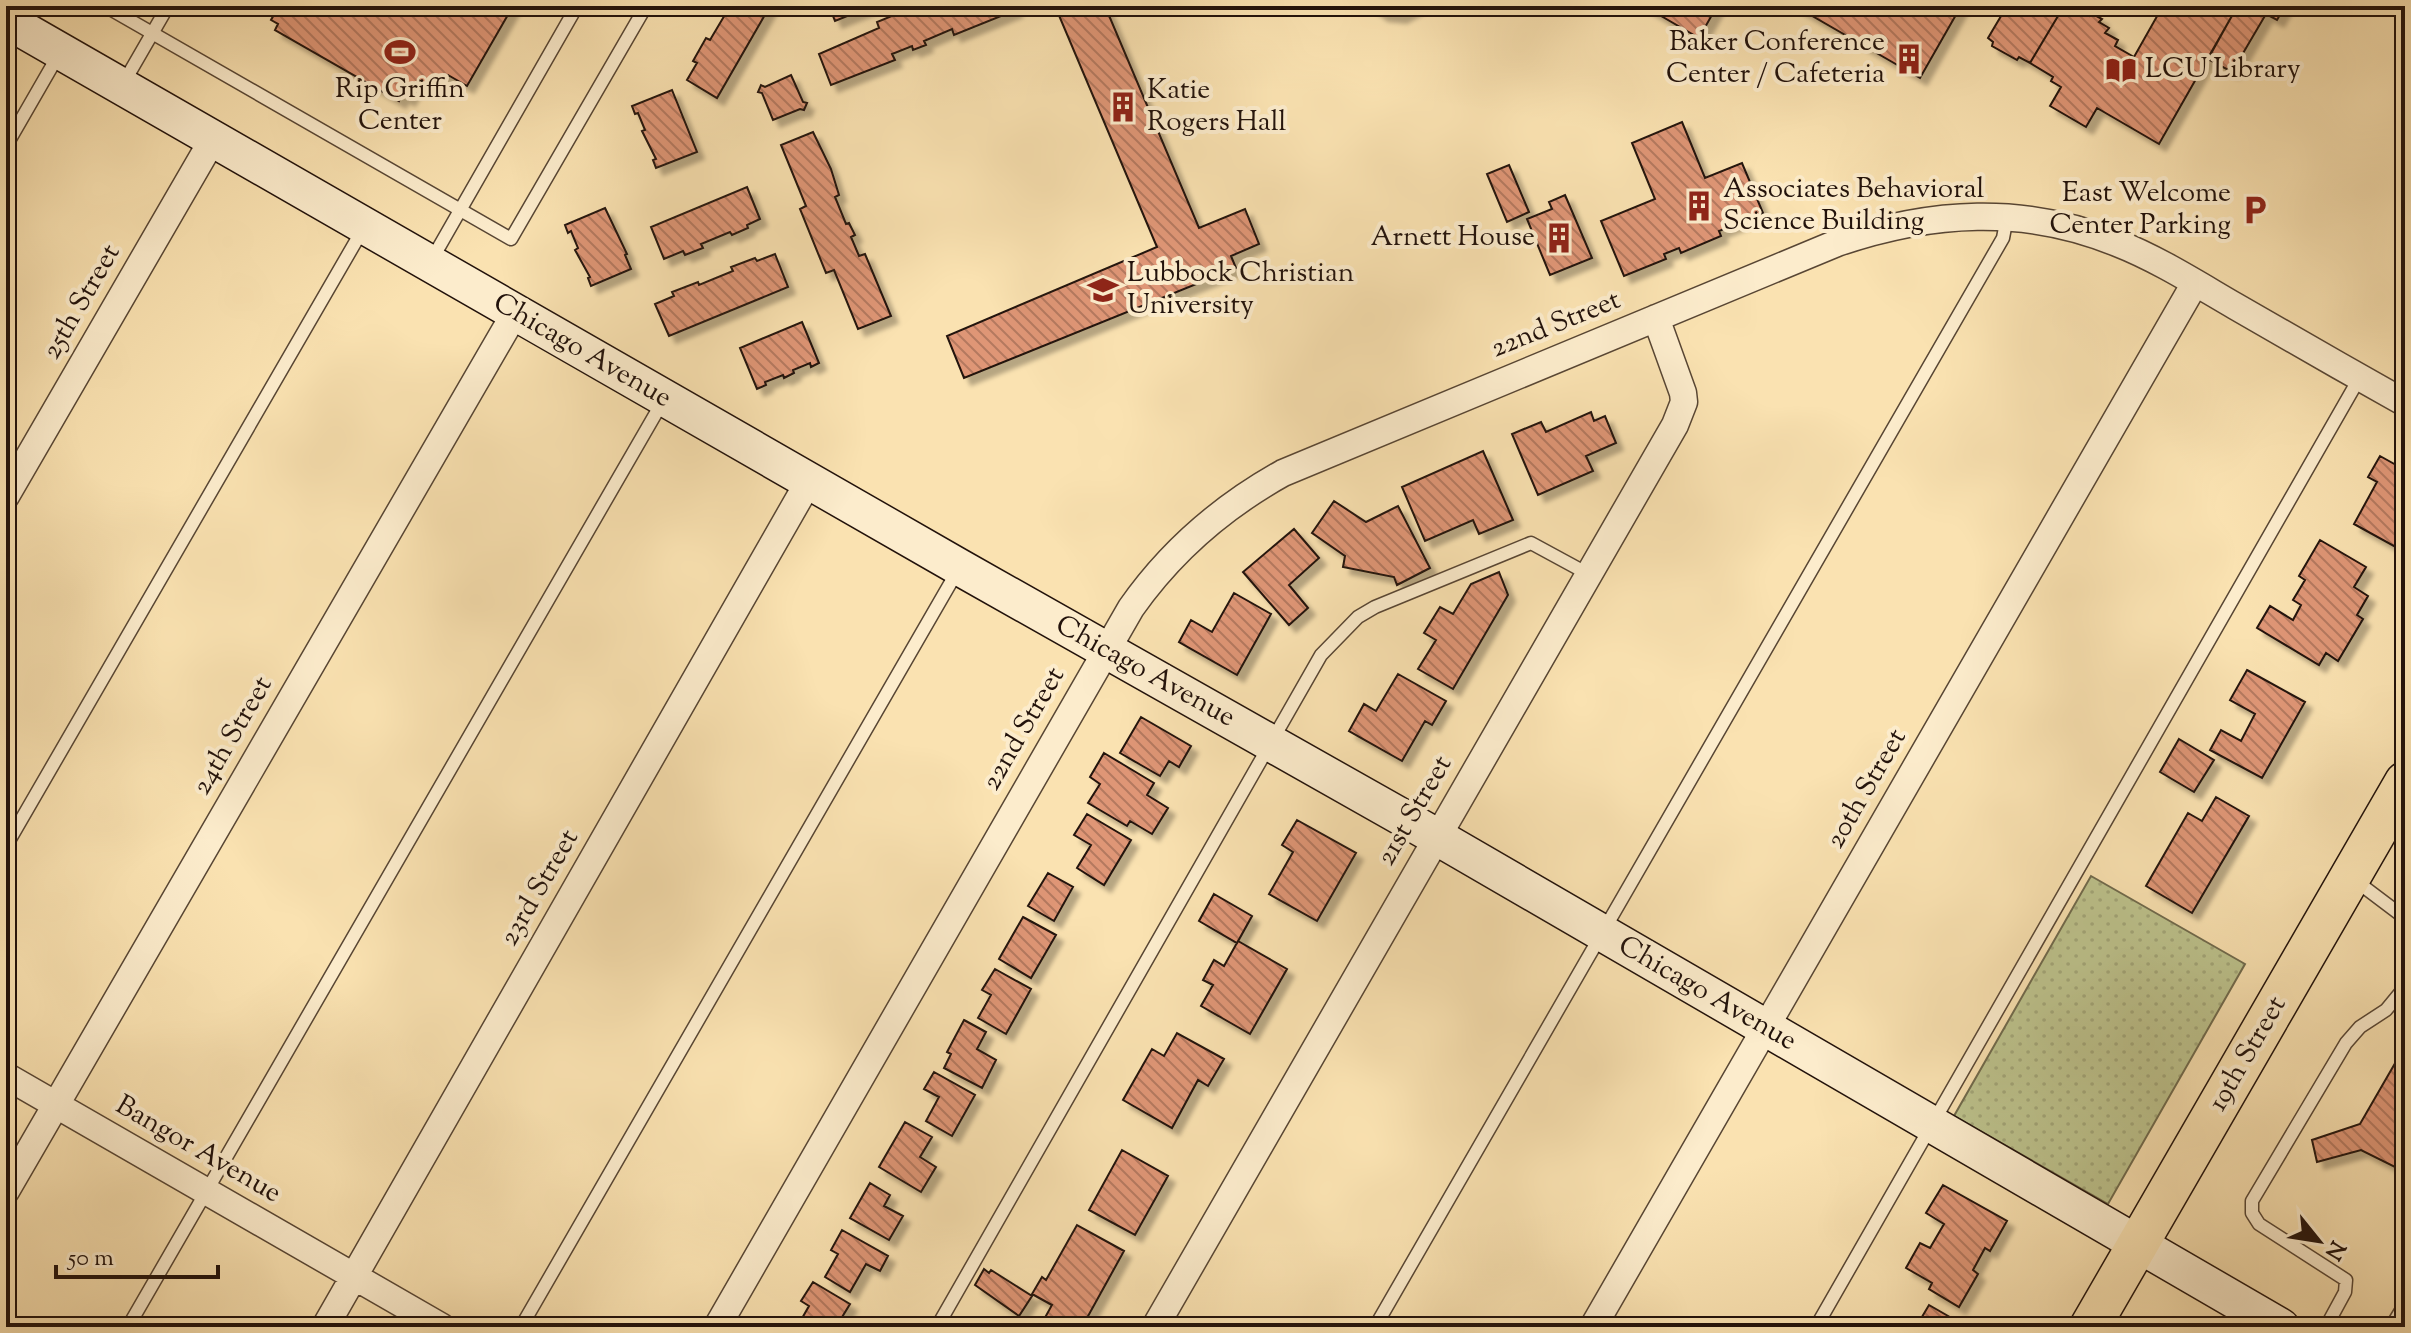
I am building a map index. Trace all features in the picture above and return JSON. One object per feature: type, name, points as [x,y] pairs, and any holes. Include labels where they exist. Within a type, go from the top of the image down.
[{"type":"main road","name":"19th Street","points":[[2090,1327],[2405,782]]},
{"type":"street","name":"Chicago Avenue","points":[[6,20],[959,567],[1437,837],[2281,1327]]},
{"type":"street","name":"25th Street","points":[[6,496],[213,139]]},
{"type":"street","name":"22nd Street","points":[[717,1327],[1131,608],[1166,563],[1212,521],[1258,487],[1305,463],[1865,233],[1939,217],[2007,217],[2064,226],[2116,242],[2195,283],[2405,403]]},
{"type":"street","name":"20th Street","points":[[1593,1327],[2195,283]]},
{"type":"street","name":"24th Street","points":[[6,1191],[515,313]]},
{"type":"street","name":"21st Street","points":[[1155,1327],[1675,425],[1684,402],[1681,382],[1656,318]]},
{"type":"street","name":"23rd Street","points":[[325,1327],[809,481]]},
{"type":"street","name":"Bangor Avenue","points":[[6,1076],[442,1327]]},
{"type":"lane","points":[[105,6],[511,239],[646,6]]},
{"type":"lane","points":[[121,87],[168,6]]},
{"type":"lane","points":[[430,264],[577,6]]},
{"type":"lane","points":[[6,146],[61,51]]},
{"type":"lane","points":[[1375,1327],[2003,238],[2007,217]]},
{"type":"lane","points":[[6,846],[365,226]]},
{"type":"lane","points":[[1816,1327],[2360,377]]},
{"type":"lane","points":[[128,1327],[664,398]]},
{"type":"lane","points":[[937,1327],[1321,655],[1358,617],[1375,607],[1531,543],[1590,575]]},
{"type":"lane","points":[[521,1327],[959,567]]},
{"type":"lane","points":[[2350,877],[2405,918]]},
{"type":"lane","points":[[2326,1327],[2345,1292],[2346,1280],[2259,1224],[2252,1213],[2252,1201],[2346,1043],[2360,1027],[2386,1010],[2405,987]]},
{"type":"lane","points":[[2391,1327],[2405,1304]]},
{"type":"green space","points":[[2091,876],[2245,964],[2108,1204],[1954,1116]]},
{"type":"building","name":"Rip Griffin Center","points":[[279,6],[513,6],[467,86],[448,75],[438,91],[419,80],[408,99],[402,95],[399,101],[275,30],[278,24],[271,20]]},
{"type":"building","points":[[725,6],[770,6],[717,98],[687,80],[706,38],[710,40],[729,8]]},
{"type":"building","points":[[829,6],[872,6],[835,21]]},
{"type":"building","points":[[916,6],[1014,6],[1016,10],[954,35],[952,29],[924,41],[926,45],[913,50],[912,46],[892,54],[895,60],[831,85],[819,54],[879,28],[877,22]]},
{"type":"building","name":"Katie Rogers Hall","points":[[1055,6],[1105,6],[1199,228],[1245,209],[1259,244],[1231,256],[1236,268],[964,378],[947,336],[1157,247]]},
{"type":"building","points":[[1371,6],[1418,6],[1400,16],[1381,14]]},
{"type":"building","points":[[1644,6],[1717,6],[1699,38]]},
{"type":"building","name":"Baker Conference Center / Cafeteria","points":[[1795,6],[1961,6],[1920,78]]},
{"type":"building","points":[[2007,6],[2064,6],[2030,63],[2019,57],[2017,60],[1992,46],[1993,42],[1988,38]]},
{"type":"building","name":"LCU Library","points":[[2064,6],[2102,19],[2099,22],[2109,28],[2105,33],[2118,40],[2115,46],[2134,57],[2160,11],[2156,9],[2158,6],[2219,6],[2233,14],[2159,144],[2097,108],[2086,127],[2050,106],[2061,87],[2051,81],[2053,77],[2030,63]]},
{"type":"building","points":[[2219,6],[2285,6],[2277,20],[2266,14],[2232,72],[2208,59],[2233,14]]},
{"type":"building","points":[[791,75],[803,102],[807,103],[804,110],[773,120],[762,93],[758,92],[761,85],[765,87]]},
{"type":"building","points":[[672,90],[697,152],[656,168],[653,160],[656,159],[642,131],[645,130],[632,106]]},
{"type":"building","name":"Associates Behavioral Science Building","points":[[1682,122],[1705,178],[1742,163],[1763,213],[1719,231],[1721,236],[1681,253],[1679,248],[1664,254],[1666,259],[1624,276],[1601,221],[1655,199],[1632,143]]},
{"type":"building","points":[[813,132],[831,169],[839,195],[835,197],[846,224],[849,223],[855,235],[851,237],[859,256],[865,254],[891,316],[858,329],[834,270],[826,273],[800,209],[806,206],[781,145]]},
{"type":"building","points":[[1509,165],[1529,212],[1507,222],[1487,174]]},
{"type":"building","points":[[747,187],[760,219],[732,235],[730,232],[701,244],[703,248],[685,255],[683,251],[664,259],[651,227]]},
{"type":"building","name":"Arnett House","points":[[1565,195],[1592,258],[1550,275],[1527,219],[1552,209],[1549,202]]},
{"type":"building","points":[[605,208],[631,269],[591,286],[590,277],[575,250],[578,248],[571,231],[568,233],[565,225]]},
{"type":"building","points":[[775,254],[788,287],[669,336],[655,304],[674,296],[672,292],[733,271],[731,267]]},
{"type":"building","points":[[802,322],[819,363],[793,370],[794,373],[765,382],[766,385],[757,389],[740,348]]},
{"type":"building","points":[[1591,412],[1594,421],[1605,416],[1616,443],[1586,456],[1593,471],[1538,495],[1512,434],[1541,422],[1546,432]]},
{"type":"building","points":[[1483,451],[1513,520],[1479,534],[1473,520],[1425,541],[1402,487]]},
{"type":"building","points":[[2380,456],[2405,470],[2405,543],[2401,550],[2354,524],[2377,482],[2368,477]]},
{"type":"building","points":[[1334,501],[1366,522],[1398,506],[1430,568],[1397,585],[1394,577],[1343,567],[1345,556],[1312,533]]},
{"type":"building","points":[[1294,529],[1319,558],[1289,585],[1308,608],[1289,625],[1243,572]]},
{"type":"building","points":[[2320,540],[2366,567],[2354,587],[2368,596],[2357,615],[2363,619],[2338,661],[2326,653],[2319,665],[2257,628],[2270,606],[2293,620],[2301,605],[2293,600],[2305,580],[2299,576]]},
{"type":"building","points":[[1499,572],[1508,595],[1453,689],[1418,669],[1436,640],[1424,633],[1440,607],[1453,614],[1471,584]]},
{"type":"building","points":[[1234,593],[1271,614],[1237,675],[1179,642],[1191,620],[1212,632]]},
{"type":"building","points":[[2247,670],[2305,702],[2262,778],[2210,750],[2221,730],[2241,741],[2255,714],[2230,700]]},
{"type":"building","points":[[1398,674],[1446,701],[1432,725],[1425,721],[1402,761],[1349,731],[1364,704],[1376,711]]},
{"type":"building","points":[[1141,717],[1191,746],[1179,767],[1169,761],[1160,776],[1120,753]]},
{"type":"building","points":[[2179,739],[2214,760],[2194,792],[2160,772]]},
{"type":"building","points":[[1104,753],[1154,783],[1147,795],[1168,808],[1152,834],[1130,821],[1127,826],[1088,803],[1100,784],[1090,777]]},
{"type":"building","points":[[2216,797],[2249,816],[2192,913],[2146,886],[2188,813],[2202,821]]},
{"type":"building","points":[[1087,814],[1131,840],[1104,885],[1077,868],[1091,845],[1074,835]]},
{"type":"building","points":[[1297,820],[1356,853],[1317,921],[1269,894],[1293,852],[1282,845]]},
{"type":"building","points":[[1048,873],[1073,887],[1054,921],[1028,906]]},
{"type":"building","points":[[1214,894],[1252,916],[1237,943],[1199,921]]},
{"type":"building","points":[[1023,917],[1056,935],[1031,978],[999,959]]},
{"type":"building","points":[[1238,941],[1287,969],[1250,1034],[1201,1006],[1213,985],[1203,980],[1214,960],[1224,966]]},
{"type":"building","points":[[995,969],[1031,989],[1006,1034],[978,1018],[991,995],[982,990]]},
{"type":"building","points":[[964,1020],[986,1032],[977,1049],[996,1060],[982,1088],[944,1068],[951,1054],[947,1052]]},
{"type":"building","points":[[1177,1033],[1224,1059],[1208,1086],[1198,1080],[1172,1128],[1123,1100],[1152,1049],[1164,1056]]},
{"type":"building","points":[[2405,1046],[2405,1172],[2361,1150],[2317,1162],[2312,1140],[2360,1124]]},
{"type":"building","points":[[934,1072],[975,1095],[952,1136],[926,1121],[939,1097],[924,1089]]},
{"type":"building","points":[[905,1122],[932,1137],[920,1157],[936,1167],[921,1192],[879,1167]]},
{"type":"building","points":[[1122,1150],[1168,1176],[1135,1235],[1089,1210]]},
{"type":"building","points":[[870,1183],[890,1195],[884,1206],[903,1216],[889,1240],[850,1218]]},
{"type":"building","points":[[1943,1185],[2007,1221],[1990,1251],[1985,1248],[1973,1270],[1978,1274],[1959,1307],[1929,1289],[1932,1283],[1906,1268],[1920,1243],[1930,1248],[1944,1224],[1926,1213]]},
{"type":"building","points":[[1077,1225],[1124,1251],[1082,1327],[1050,1327],[1042,1323],[1052,1305],[1032,1294],[1042,1277],[1046,1280]]},
{"type":"building","points":[[842,1230],[888,1256],[880,1271],[866,1264],[850,1292],[825,1277],[838,1254],[831,1250]]},
{"type":"building","points":[[984,1269],[989,1273],[991,1270],[1032,1296],[1019,1316],[975,1285]]},
{"type":"building","points":[[813,1282],[850,1304],[836,1327],[797,1327],[809,1306],[801,1301]]},
{"type":"building","points":[[1929,1305],[1962,1324],[1962,1327],[1916,1327]]},
{"type":"place","name":"Rip Griffin Center","points":[[400,52]]},
{"type":"place","name":"Baker Conference Center / Cafeteria","points":[[1909,59]]},
{"type":"place","name":"LCU Library","points":[[2121,70]]},
{"type":"place","name":"Katie Rogers Hall","points":[[1123,107]]},
{"type":"place","name":"Associates Behavioral Science Building","points":[[1699,206]]},
{"type":"place","name":"East Welcome Center Parking","points":[[2255,210]]},
{"type":"place","name":"Arnett House","points":[[1559,238]]},
{"type":"place","name":"Lubbock Christian University","points":[[1103,290]]}]
